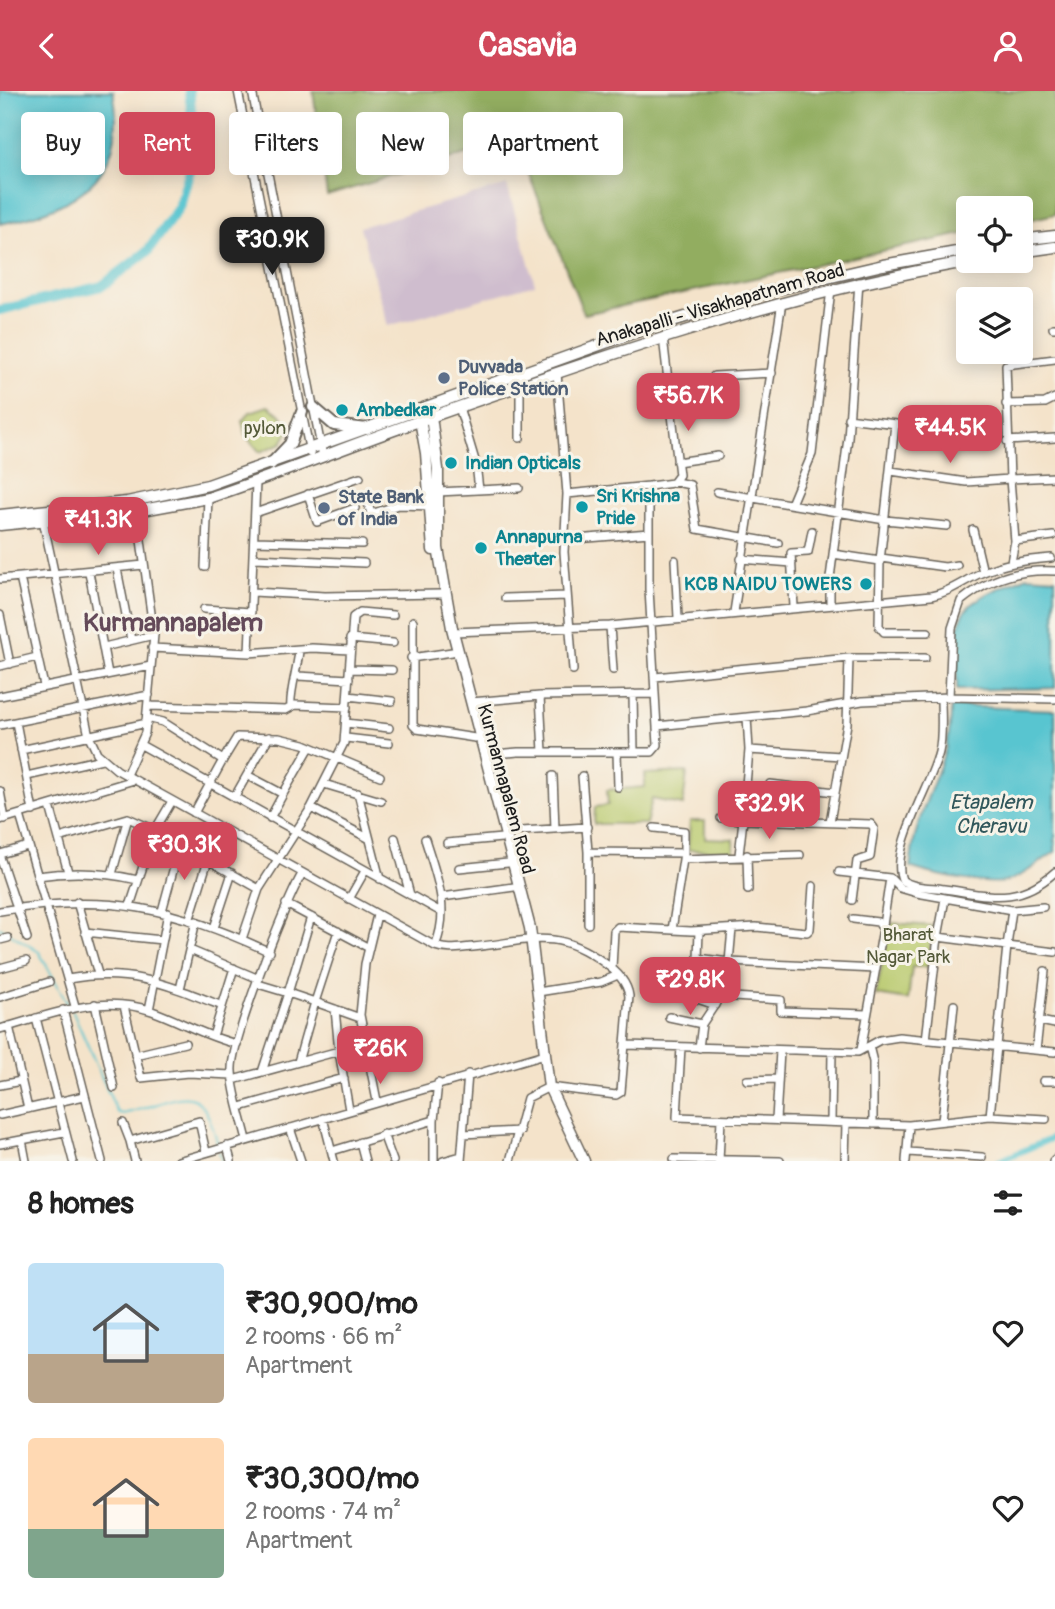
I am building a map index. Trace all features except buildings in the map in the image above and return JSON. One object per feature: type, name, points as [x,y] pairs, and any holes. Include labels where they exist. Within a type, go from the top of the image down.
[{"type":"highway","points":[[271,464],[290,444],[307,410],[334,425],[367,429]]},
{"type":"main road","points":[[1033,239],[1055,236]]},
{"type":"main road","points":[[1033,250],[1055,247]]},
{"type":"main road","name":"Anakapalli - Visakhapatnam Road","points":[[321,452],[367,429],[600,344],[771,291],[883,265],[956,252]]},
{"type":"main road","name":"Anakapalli - Visakhapatnam Road","points":[[0,515],[127,502],[208,485],[426,418],[663,337],[859,282],[956,264]]},
{"type":"main road","points":[[600,344],[604,356]]},
{"type":"main road","points":[[426,418],[438,459],[438,492],[433,506],[453,632],[529,939],[538,992],[542,1054]]},
{"type":"main road","name":"Kurmannapalem Road","points":[[426,418],[426,453],[441,594],[452,652],[529,939],[547,1088],[578,1161]]},
{"type":"main road","name":"Anakapalli - Visakhapatnam Road","points":[[0,525],[137,511],[208,498],[256,482],[310,455]]},
{"type":"main road","points":[[547,1088],[584,1161]]},
{"type":"street","points":[[238,91],[307,410],[321,452]]},
{"type":"street","points":[[251,91],[307,410],[310,455]]},
{"type":"street","points":[[830,605],[859,282]]},
{"type":"street","points":[[791,504],[812,454],[831,289]]},
{"type":"street","points":[[734,612],[782,302]]},
{"type":"street","points":[[663,337],[677,462],[676,482]]},
{"type":"street","points":[[1012,562],[1015,541],[1007,441],[1008,364],[1055,359]]},
{"type":"street","points":[[557,373],[567,494],[564,540],[573,670]]},
{"type":"street","points":[[713,376],[772,373]]},
{"type":"street","points":[[520,386],[520,438]]},
{"type":"street","points":[[1006,404],[1045,403],[1055,398]]},
{"type":"street","points":[[671,412],[725,405]]},
{"type":"street","points":[[459,407],[476,464],[479,490]]},
{"type":"street","points":[[848,418],[952,431]]},
{"type":"street","points":[[895,424],[880,559],[878,600],[881,631],[928,632]]},
{"type":"street","points":[[1007,441],[1055,438]]},
{"type":"street","points":[[677,462],[718,456]]},
{"type":"street","points":[[891,471],[966,482],[1055,477]]},
{"type":"street","points":[[255,513],[360,477]]},
{"type":"street","points":[[249,653],[255,558],[256,482]]},
{"type":"street","points":[[567,494],[676,482],[690,485],[697,529],[778,543]]},
{"type":"street","points":[[485,755],[634,752],[657,749],[649,486]]},
{"type":"street","points":[[438,492],[519,488]]},
{"type":"street","points":[[717,492],[885,520],[947,526]]},
{"type":"street","points":[[308,494],[317,522],[355,508]]},
{"type":"street","points":[[205,567],[208,498]]},
{"type":"street","points":[[368,503],[371,514],[394,506],[433,506]]},
{"type":"street","points":[[126,775],[141,745],[147,721],[154,635],[137,511]]},
{"type":"street","points":[[43,520],[89,736],[102,759],[172,801],[435,946],[454,949],[546,937],[568,942],[612,968],[626,985],[629,996],[626,1045],[619,1094],[547,1088],[527,1098],[510,1161]]},
{"type":"street","points":[[973,530],[983,572]]},
{"type":"street","points":[[794,607],[791,553],[808,552],[812,531]]},
{"type":"street","points":[[564,540],[649,533]]},
{"type":"street","points":[[1015,541],[1053,536]]},
{"type":"street","points":[[255,541],[362,544]]},
{"type":"street","points":[[833,554],[945,567],[957,565]]},
{"type":"street","points":[[255,558],[364,563]]},
{"type":"street","points":[[741,558],[792,563]]},
{"type":"street","points":[[453,632],[610,626],[734,612],[944,594],[983,572],[1012,562],[1051,558]]},
{"type":"street","points":[[675,560],[678,618]]},
{"type":"street","points":[[0,579],[144,565]]},
{"type":"street","points":[[117,569],[131,640]]},
{"type":"street","points":[[1055,571],[1028,571],[1005,577],[961,601],[952,628],[939,751],[904,846],[899,870],[902,880],[916,885],[1001,898],[1039,886],[1055,872]]},
{"type":"street","points":[[89,572],[108,674]]},
{"type":"street","points":[[20,578],[44,686]]},
{"type":"street","points":[[253,593],[325,596],[441,594]]},
{"type":"street","points":[[505,598],[567,596]]},
{"type":"street","points":[[204,609],[251,612]]},
{"type":"street","points":[[242,940],[259,889],[324,784],[346,738],[353,617],[357,613],[393,615]]},
{"type":"street","points":[[0,615],[10,664]]},
{"type":"street","points":[[413,621],[411,658],[414,727],[475,738]]},
{"type":"street","points":[[610,626],[613,670]]},
{"type":"street","points":[[104,647],[154,635]]},
{"type":"street","points":[[350,639],[393,643]]},
{"type":"street","points":[[152,648],[249,653],[350,650]]},
{"type":"street","points":[[291,706],[290,697],[298,676],[299,650]]},
{"type":"street","points":[[411,658],[452,652]]},
{"type":"street","points":[[0,666],[37,657]]},
{"type":"street","points":[[655,677],[849,658],[925,658]]},
{"type":"street","points":[[830,822],[841,756],[849,658]]},
{"type":"street","points":[[0,696],[151,667]]},
{"type":"street","points":[[350,669],[393,670]]},
{"type":"street","points":[[298,676],[349,679]]},
{"type":"street","points":[[633,694],[634,752]]},
{"type":"street","points":[[471,702],[540,696],[655,694]]},
{"type":"street","points":[[0,725],[149,695]]},
{"type":"street","points":[[348,696],[392,701]]},
{"type":"street","points":[[540,696],[543,752]]},
{"type":"street","points":[[657,726],[847,703],[945,697],[1055,699]]},
{"type":"street","points":[[148,706],[286,710],[291,706],[347,707]]},
{"type":"street","points":[[747,717],[749,750],[743,855],[748,890]]},
{"type":"street","points":[[21,750],[147,721],[163,722],[223,760]]},
{"type":"street","points":[[16,722],[33,811]]},
{"type":"street","points":[[346,723],[390,728]]},
{"type":"street","points":[[194,813],[237,737],[269,737],[310,747],[380,776]]},
{"type":"street","points":[[234,798],[269,737]]},
{"type":"street","points":[[346,738],[389,743]]},
{"type":"street","points":[[141,745],[441,912]]},
{"type":"street","points":[[270,818],[310,747]]},
{"type":"street","points":[[749,750],[841,756]]},
{"type":"street","points":[[617,752],[618,787]]},
{"type":"street","points":[[27,776],[102,759]]},
{"type":"street","points":[[247,775],[283,794]]},
{"type":"street","points":[[553,776],[555,829]]},
{"type":"street","points":[[582,776],[587,827],[588,924]]},
{"type":"street","points":[[0,791],[2,820],[135,780]]},
{"type":"street","points":[[324,784],[381,801]]},
{"type":"street","points":[[766,820],[770,784],[835,792]]},
{"type":"street","points":[[358,793],[381,879]]},
{"type":"street","points":[[130,906],[155,830],[172,801]]},
{"type":"street","points":[[50,806],[68,871]]},
{"type":"street","points":[[310,808],[368,838]]},
{"type":"street","points":[[20,815],[68,979],[69,1008],[84,1095],[102,1161]]},
{"type":"street","points":[[59,838],[128,818],[155,830],[259,889]]},
{"type":"street","points":[[113,874],[128,818]]},
{"type":"street","points":[[721,818],[873,825],[870,857],[858,861],[852,899]]},
{"type":"street","points":[[447,843],[587,827]]},
{"type":"street","points":[[654,828],[684,831],[684,856],[672,930]]},
{"type":"street","points":[[396,838],[410,895]]},
{"type":"street","points":[[425,839],[442,897],[441,932],[435,946]]},
{"type":"street","points":[[149,1010],[165,912],[180,845]]},
{"type":"street","points":[[27,939],[0,855],[28,846]]},
{"type":"street","points":[[588,852],[684,856],[800,855]]},
{"type":"street","points":[[180,989],[190,950],[193,919],[208,860]]},
{"type":"street","points":[[459,868],[508,863]]},
{"type":"street","points":[[37,876],[68,871],[113,874],[138,880]]},
{"type":"street","points":[[349,899],[365,871]]},
{"type":"street","points":[[839,872],[890,878],[900,888],[945,899],[1012,910],[1043,907]]},
{"type":"street","points":[[214,928],[232,873]]},
{"type":"street","points":[[247,1140],[233,1078],[237,1044],[286,904],[302,874]]},
{"type":"street","points":[[861,1050],[890,878]]},
{"type":"street","points":[[612,968],[617,928],[699,931],[763,927],[807,932],[810,929],[813,886]]},
{"type":"street","points":[[442,897],[514,887]]},
{"type":"street","points":[[926,1040],[945,899]]},
{"type":"street","points":[[0,911],[45,903],[77,902],[130,906],[193,919],[270,952]]},
{"type":"street","points":[[77,902],[98,974]]},
{"type":"street","points":[[286,904],[369,948]]},
{"type":"street","points":[[990,1116],[1012,910]]},
{"type":"street","points":[[377,915],[369,948],[360,1018],[377,1101]]},
{"type":"street","points":[[262,1072],[311,917]]},
{"type":"street","points":[[853,919],[878,922],[883,926]]},
{"type":"street","points":[[699,1048],[702,1024],[715,1005],[729,962],[732,929]]},
{"type":"street","points":[[298,1062],[338,931]]},
{"type":"street","points":[[699,931],[698,958],[687,997],[715,1005]]},
{"type":"street","points":[[85,933],[162,940]]},
{"type":"street","points":[[939,937],[1055,953]]},
{"type":"street","points":[[190,950],[288,993],[360,1018]]},
{"type":"street","points":[[698,958],[876,969]]},
{"type":"street","points":[[0,968],[26,961]]},
{"type":"street","points":[[213,1036],[234,968]]},
{"type":"street","points":[[1036,1050],[1045,971]]},
{"type":"street","points":[[68,979],[98,974],[155,979],[222,1006]]},
{"type":"street","points":[[538,992],[601,982],[618,975]]},
{"type":"street","points":[[691,978],[722,984]]},
{"type":"street","points":[[0,997],[49,982]]},
{"type":"street","points":[[718,996],[781,1000],[781,1011],[866,1014]]},
{"type":"street","points":[[28,1109],[4,1027],[69,1008],[95,1004],[124,1006],[149,1010],[237,1044]]},
{"type":"street","points":[[95,1004],[114,1088]]},
{"type":"street","points":[[942,1121],[954,1005]]},
{"type":"street","points":[[124,1006],[139,1075],[145,1079],[188,1073],[233,1078],[339,1051]]},
{"type":"street","points":[[335,1009],[349,1110]]},
{"type":"street","points":[[669,1017],[702,1024]]},
{"type":"street","points":[[36,1018],[73,1161]]},
{"type":"street","points":[[1040,1021],[1055,1024]]},
{"type":"street","points":[[626,1045],[832,1051],[861,1050],[899,1037],[1055,1052]]},
{"type":"street","points":[[135,1055],[185,1044]]},
{"type":"street","points":[[869,1046],[873,1062],[873,1124]]},
{"type":"street","points":[[681,1047],[677,1117],[909,1125],[990,1116],[1046,1119]]},
{"type":"street","points":[[776,1121],[780,1051]]},
{"type":"street","points":[[831,1122],[832,1051]]},
{"type":"street","points":[[178,1161],[196,1158],[221,1147],[542,1054]]},
{"type":"street","points":[[443,1161],[461,1159],[468,1074]]},
{"type":"street","points":[[240,1107],[344,1078]]},
{"type":"street","points":[[747,1080],[778,1079]]},
{"type":"street","points":[[0,1085],[21,1081]]},
{"type":"street","points":[[1043,1081],[1055,1081]]},
{"type":"street","points":[[434,1161],[438,1083]]},
{"type":"street","points":[[0,1115],[84,1095]]},
{"type":"street","points":[[323,1118],[334,1161]]},
{"type":"street","points":[[719,1160],[721,1119]]},
{"type":"street","points":[[331,1151],[434,1120]]},
{"type":"street","points":[[130,1141],[199,1121],[206,1152]]},
{"type":"street","points":[[123,1123],[135,1161]]},
{"type":"street","points":[[845,1161],[846,1123]]},
{"type":"street","points":[[906,1161],[909,1125]]},
{"type":"street","points":[[290,1128],[298,1160]]},
{"type":"street","points":[[463,1134],[520,1131]]},
{"type":"street","points":[[0,1144],[64,1132]]},
{"type":"street","points":[[383,1134],[393,1161]]},
{"type":"street","points":[[22,1140],[26,1161]]},
{"type":"street","points":[[360,1142],[365,1161]]},
{"type":"street","points":[[221,1147],[231,1161]]},
{"type":"street","points":[[908,1152],[982,1157]]},
{"type":"street","points":[[674,1159],[780,1161]]},
{"type":"shaded area","points":[[507,185],[535,284],[388,326],[360,227]]},
{"type":"green space","points":[[313,91],[1055,91],[1055,214],[1033,219],[1033,196],[956,196],[956,236],[584,314],[529,175],[623,175],[623,112],[463,112],[463,155],[449,159],[449,112],[356,112],[356,175],[396,175],[327,196],[324,175],[342,175],[342,112],[316,112]]},
{"type":"green space","name":"pylon","points":[[268,406],[281,415],[290,429],[282,443],[260,452],[246,436],[242,421],[250,412]]},
{"type":"green space","points":[[687,772],[683,805],[652,799],[646,824],[594,824],[595,807],[608,805],[607,790],[645,787],[645,774]]},
{"type":"green space","points":[[690,821],[705,821],[705,838],[733,839],[734,851],[688,850]]},
{"type":"green space","name":"Bharat Nagar Park","points":[[890,923],[933,926],[927,967],[912,967],[908,1000],[876,995]]},
{"type":"water","points":[[0,91],[113,91],[116,121],[113,146],[105,165],[105,112],[21,112],[21,175],[98,175],[91,185],[73,198],[51,209],[0,224]]},
{"type":"water","points":[[1028,576],[1055,578],[1055,688],[957,690],[957,642],[963,614],[984,595]]},
{"type":"water","name":"Etapalem Cheravu","points":[[951,706],[1055,710],[1055,852],[1027,872],[1008,881],[974,881],[910,867],[922,813],[948,740]]},
{"type":"waterway","points":[[0,310],[102,286],[148,251],[179,207],[196,150],[189,91]]},
{"type":"waterway","points":[[0,927],[39,952],[70,1008]]},
{"type":"waterway","points":[[73,1012],[117,1112],[122,1114],[185,1097],[195,1100],[204,1108],[218,1146]]},
{"type":"waterway","points":[[999,1161],[1055,1137]]},
{"type":"waterway","points":[[219,1152],[222,1161]]},
{"type":"place","name":"Duvvada Police Station","points":[[444,378]]},
{"type":"place","name":"Ambedkar","points":[[342,410]]},
{"type":"place","name":"Indian Opticals","points":[[451,463]]},
{"type":"place","name":"Sri Krishna Pride","points":[[582,507]]},
{"type":"place","name":"State Bank of India","points":[[324,508]]},
{"type":"place","name":"Annapurna Theater","points":[[481,548]]},
{"type":"place","name":"KCB NAIDU TOWERS","points":[[866,584]]},
{"type":"district","name":"Kurmannapalem","points":[[173,623]]}]
